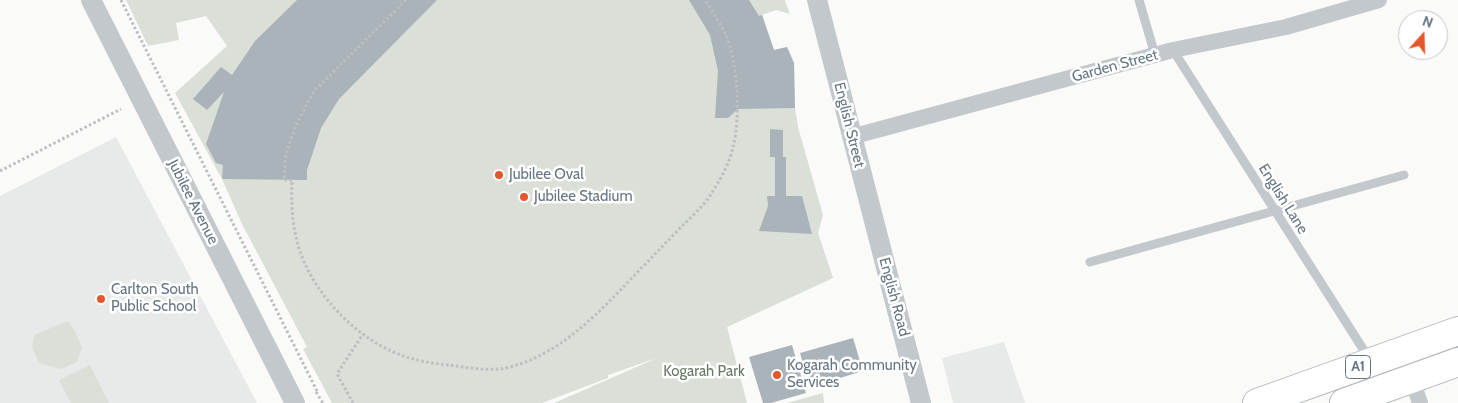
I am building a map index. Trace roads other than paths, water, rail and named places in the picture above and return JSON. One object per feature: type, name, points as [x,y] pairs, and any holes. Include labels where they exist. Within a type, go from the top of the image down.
[{"type":"highway","name":"A1","points":[[1257,403],[1458,331]]},
{"type":"highway","name":"A1","points":[[1344,403],[1416,391],[1458,362]]},
{"type":"street","name":"Jubilee Avenue","points":[[91,0],[295,403]]},
{"type":"street","name":"English Street","points":[[817,0],[881,250]]},
{"type":"street","name":"Garden Street","points":[[851,137],[1173,50],[1286,27],[1379,0]]},
{"type":"street","name":"English Road","points":[[881,250],[921,403]]},
{"type":"lane","points":[[1138,0],[1155,55]]},
{"type":"lane","name":"English Lane","points":[[1173,50],[1372,362]]},
{"type":"lane","points":[[1090,262],[1404,175]]},
{"type":"place","name":"Jubilee Oval","points":[[499,175]]},
{"type":"place","name":"Jubilee Stadium","points":[[524,197]]},
{"type":"place","name":"Carlton South Public School","points":[[101,299]]},
{"type":"place","name":"Kogarah Community Services","points":[[777,375]]},
{"type":"park label","name":"Kogarah Park","points":[[704,372]]}]
